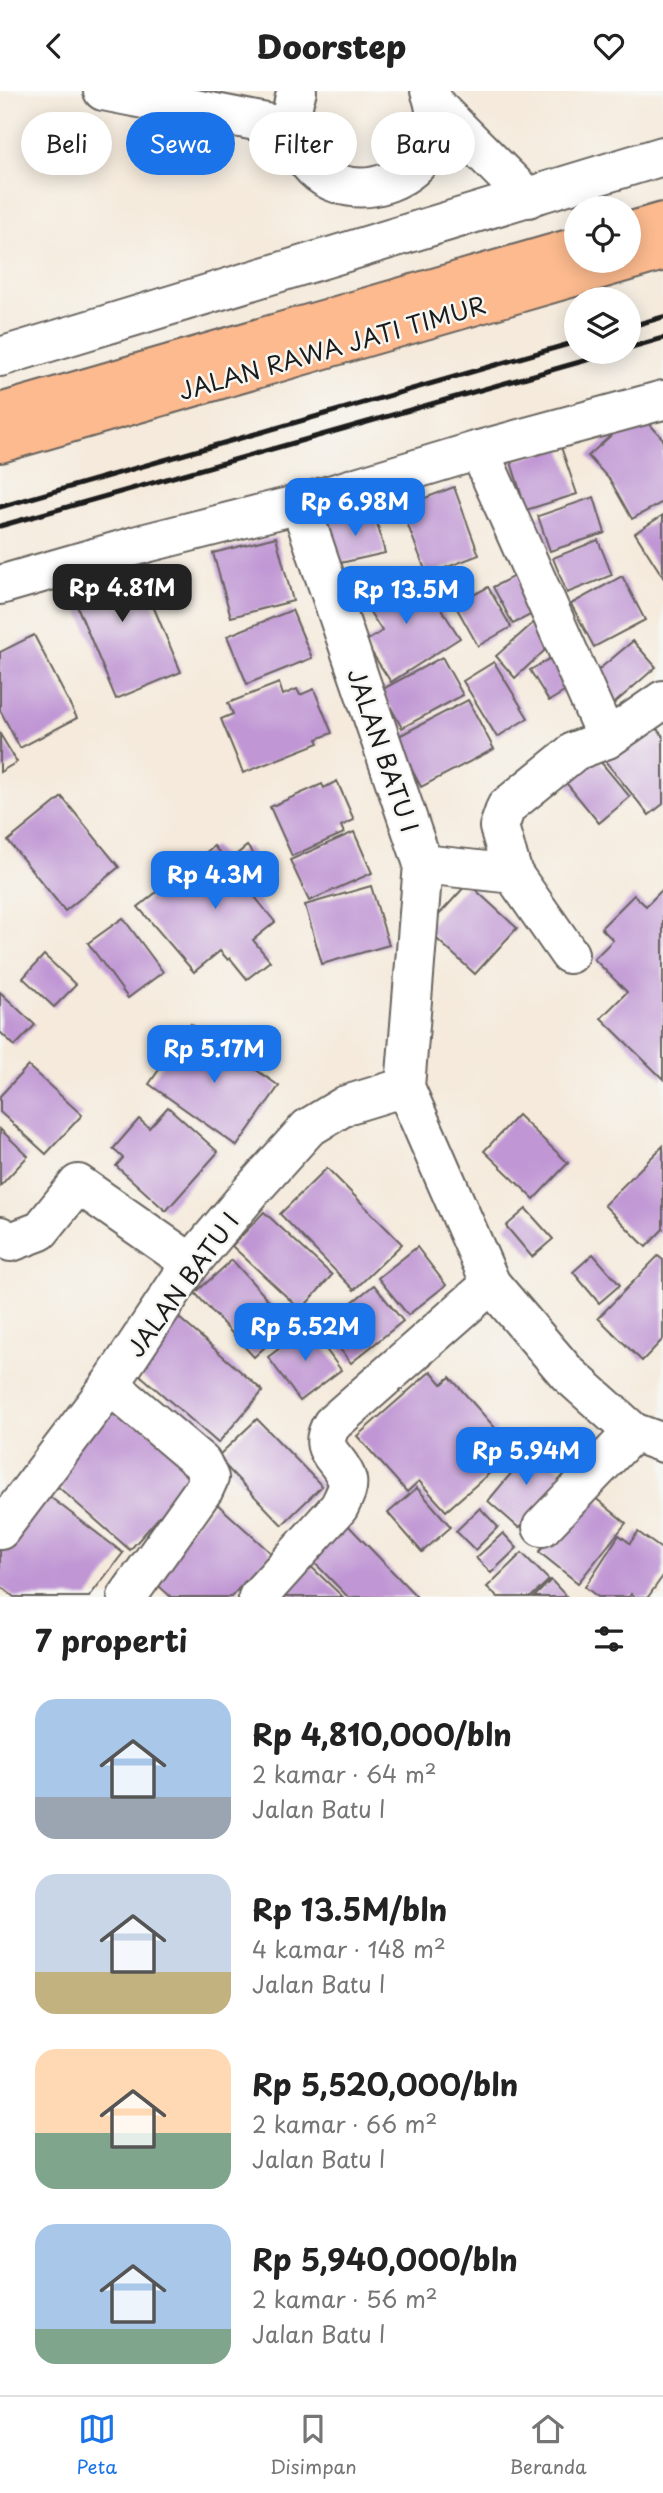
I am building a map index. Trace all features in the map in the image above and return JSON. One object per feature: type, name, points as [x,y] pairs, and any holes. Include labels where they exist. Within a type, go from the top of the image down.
[{"type":"main road","points":[[641,228],[663,222]]},
{"type":"main road","name":"JALAN RAWA JATI TIMUR","points":[[0,413],[564,250]]},
{"type":"main road","name":"JALAN RAWA JATI TIMUR","points":[[0,443],[663,251]]},
{"type":"street","points":[[103,91],[295,109],[303,154],[323,175],[348,187],[376,188],[402,177],[423,158],[434,132],[432,98]]},
{"type":"street","points":[[432,98],[528,198]]},
{"type":"street","points":[[0,357],[663,156]]},
{"type":"street","points":[[376,188],[397,236]]},
{"type":"street","points":[[0,585],[146,543],[300,504],[479,450],[663,400]]},
{"type":"street","points":[[479,450],[607,739]]},
{"type":"street","name":"JALAN BATU I","points":[[300,504],[423,864],[405,1087],[491,1284],[567,1373],[652,1432]]},
{"type":"street","points":[[569,954],[513,874],[499,827],[506,807],[575,751],[607,739],[663,700]]},
{"type":"street","points":[[423,864],[513,874]]},
{"type":"street","name":"JALAN BATU I","points":[[0,1530],[110,1385],[191,1263],[308,1128],[346,1105],[405,1087]]},
{"type":"street","points":[[0,1236],[11,1242],[40,1231],[78,1184],[191,1263]]},
{"type":"street","points":[[258,1597],[339,1507],[346,1493],[347,1479],[326,1446],[326,1434],[332,1424],[491,1284]]},
{"type":"street","points":[[110,1385],[202,1463],[209,1478],[204,1489],[127,1597]]},
{"type":"street","points":[[542,1527],[652,1432]]},
{"type":"building","points":[[638,411],[663,439],[663,502],[632,519],[610,480],[588,456]]},
{"type":"building","points":[[561,447],[577,494],[526,510],[511,462]]},
{"type":"building","points":[[454,487],[479,555],[427,575],[401,507]]},
{"type":"building","points":[[594,497],[605,533],[550,551],[538,516]]},
{"type":"building","points":[[374,511],[385,553],[336,564],[326,522]]},
{"type":"building","points":[[663,515],[663,577],[635,533]]},
{"type":"building","points":[[276,537],[293,601],[231,617],[213,553]]},
{"type":"building","points":[[598,540],[612,575],[567,593],[553,558]]},
{"type":"building","points":[[129,549],[181,672],[116,699],[64,575]]},
{"type":"building","points":[[405,570],[426,603],[434,598],[460,638],[391,682],[365,642],[382,631],[361,598]]},
{"type":"building","points":[[522,572],[542,609],[513,624],[493,587]]},
{"type":"building","points":[[622,576],[645,620],[594,647],[571,604]]},
{"type":"building","points":[[488,587],[511,627],[478,646],[455,605]]},
{"type":"building","points":[[292,610],[312,658],[247,684],[227,636]]},
{"type":"building","points":[[540,617],[558,638],[515,678],[496,656]]},
{"type":"building","points":[[34,635],[77,718],[20,748],[0,710],[0,652]]},
{"type":"building","points":[[633,641],[656,667],[609,708],[585,681]]},
{"type":"building","points":[[558,654],[576,685],[549,701],[530,670]]},
{"type":"building","points":[[442,657],[463,695],[402,728],[381,690]]},
{"type":"building","points":[[494,662],[528,718],[497,737],[463,681]]},
{"type":"building","points":[[279,683],[283,695],[297,689],[300,695],[314,689],[332,733],[317,739],[319,743],[243,773],[221,719],[233,714],[228,703]]},
{"type":"building","points":[[468,700],[494,749],[421,787],[395,738]]},
{"type":"building","points":[[652,723],[663,736],[663,804],[649,815],[605,761]]},
{"type":"building","points":[[0,734],[17,762],[0,772]]},
{"type":"building","points":[[589,748],[630,797],[599,823],[558,773]]},
{"type":"building","points":[[337,781],[354,820],[341,826],[344,833],[292,856],[270,807],[322,784],[324,788]]},
{"type":"building","points":[[62,797],[119,867],[65,911],[8,841]]},
{"type":"building","points":[[354,832],[372,873],[309,901],[290,860]]},
{"type":"building","points":[[214,846],[227,862],[247,846],[275,881],[255,897],[275,922],[253,940],[270,961],[247,979],[230,958],[228,960],[220,951],[194,972],[138,907]]},
{"type":"building","points":[[468,883],[517,928],[475,974],[426,929]]},
{"type":"building","points":[[371,886],[389,945],[322,964],[305,905]]},
{"type":"building","points":[[663,889],[663,1079],[601,1018],[627,992],[594,959],[613,940],[601,928],[634,895],[646,906]]},
{"type":"building","points":[[123,918],[163,972],[128,998],[88,943]]},
{"type":"building","points":[[44,955],[76,985],[54,1007],[23,978]]},
{"type":"building","points":[[0,992],[35,1025],[15,1046],[0,1032]]},
{"type":"building","points":[[191,1024],[279,1086],[237,1146],[149,1084]]},
{"type":"building","points":[[28,1066],[82,1115],[46,1154],[0,1112],[0,1096]]},
{"type":"building","points":[[168,1107],[218,1152],[166,1211],[116,1166],[123,1158],[113,1149],[139,1119],[149,1128]]},
{"type":"building","points":[[518,1115],[568,1163],[534,1199],[484,1151]]},
{"type":"building","points":[[0,1129],[28,1156],[0,1186]]},
{"type":"building","points":[[663,1146],[663,1229],[646,1247],[604,1205]]},
{"type":"building","points":[[327,1168],[402,1244],[354,1290],[280,1214]]},
{"type":"building","points":[[526,1209],[553,1239],[532,1257],[506,1226]]},
{"type":"building","points":[[264,1212],[332,1275],[301,1310],[232,1246]]},
{"type":"building","points":[[417,1247],[446,1285],[408,1315],[378,1278]]},
{"type":"building","points":[[593,1254],[620,1285],[599,1303],[573,1272]]},
{"type":"building","points":[[658,1256],[663,1260],[663,1339],[642,1361],[598,1318]]},
{"type":"building","points":[[232,1260],[290,1324],[254,1357],[195,1293]]},
{"type":"building","points":[[374,1285],[403,1321],[351,1363],[322,1326]]},
{"type":"building","points":[[178,1317],[263,1391],[218,1443],[133,1369]]},
{"type":"building","points":[[309,1326],[341,1370],[300,1401],[268,1357]]},
{"type":"building","points":[[431,1371],[442,1384],[450,1377],[497,1430],[488,1437],[507,1458],[446,1511],[419,1481],[407,1492],[357,1436]]},
{"type":"building","points":[[116,1402],[198,1473],[130,1550],[49,1479]]},
{"type":"building","points":[[257,1419],[322,1486],[282,1525],[217,1457]]},
{"type":"building","points":[[533,1447],[565,1474],[519,1528],[488,1501]]},
{"type":"building","points":[[417,1488],[451,1527],[422,1552],[388,1513]]},
{"type":"building","points":[[41,1490],[123,1553],[89,1597],[14,1597],[0,1586],[0,1544]]},
{"type":"building","points":[[588,1492],[626,1523],[578,1583],[539,1552]]},
{"type":"building","points":[[215,1502],[271,1553],[231,1597],[171,1597],[148,1576]]},
{"type":"building","points":[[480,1508],[498,1527],[475,1550],[456,1531]]},
{"type":"building","points":[[342,1519],[417,1597],[348,1597],[306,1554]]},
{"type":"building","points":[[638,1532],[663,1550],[663,1576],[648,1597],[635,1597],[631,1594],[629,1597],[598,1597],[585,1587],[619,1535],[630,1543]]},
{"type":"building","points":[[503,1533],[517,1548],[491,1573],[476,1558]]},
{"type":"building","points":[[522,1553],[549,1580],[531,1597],[498,1597],[487,1587]]},
{"type":"building","points":[[303,1559],[343,1597],[267,1597]]},
{"type":"building","points":[[551,1580],[567,1597],[534,1597]]},
{"type":"railway","points":[[641,323],[663,317]]},
{"type":"railway","points":[[641,344],[663,338]]},
{"type":"railway","points":[[0,507],[564,345]]},
{"type":"railway","points":[[0,526],[573,364]]}]
